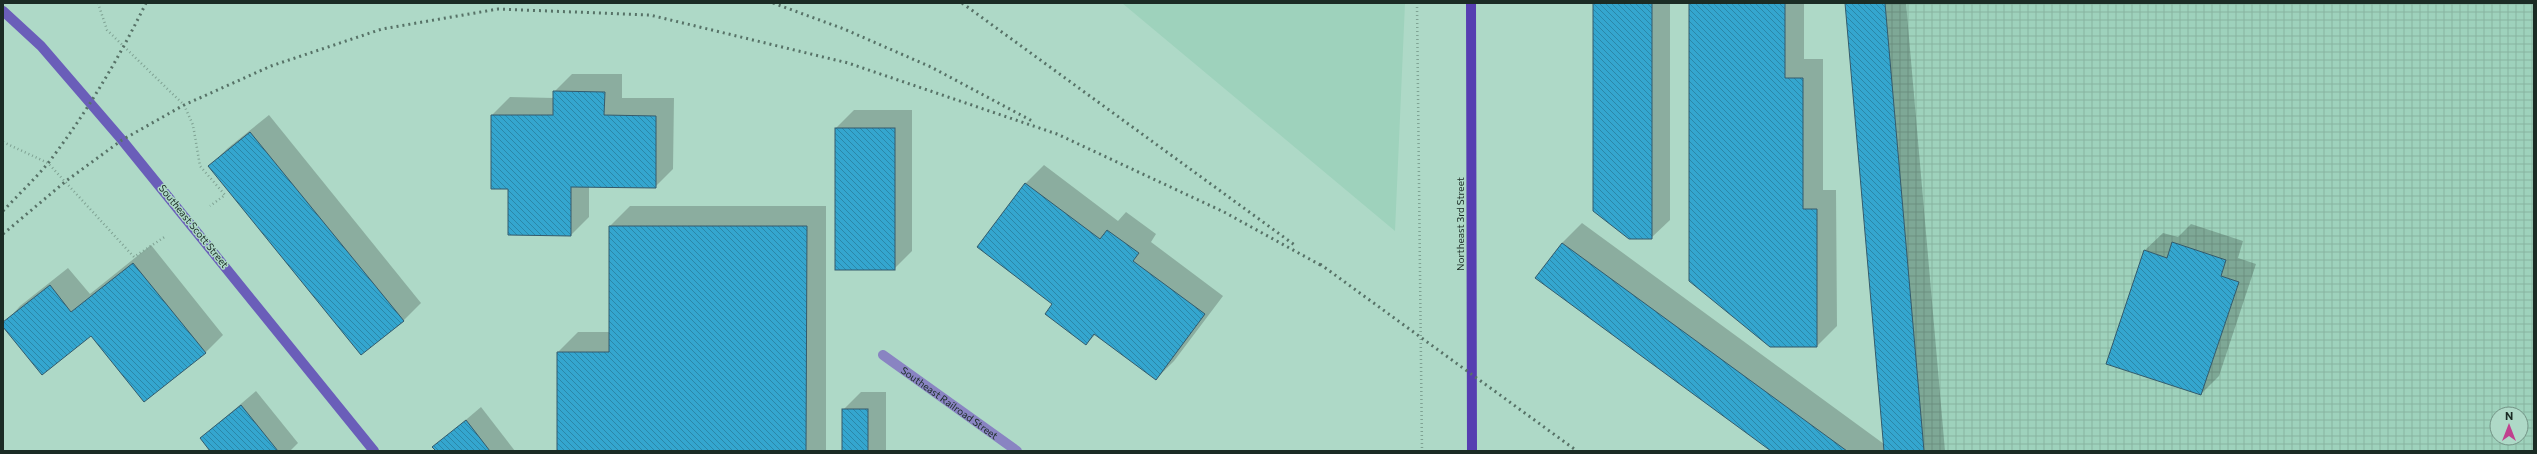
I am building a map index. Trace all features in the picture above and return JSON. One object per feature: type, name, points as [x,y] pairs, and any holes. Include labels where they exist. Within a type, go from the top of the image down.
[{"type":"main road","name":"Northeast 3rd Street","points":[[1471,3],[1472,448]]},
{"type":"street","name":"Southeast Scott Street","points":[[3,11],[41,46],[122,140],[374,451]]},
{"type":"street","name":"Southeast Railroad Street","points":[[882,355],[1017,451]]},
{"type":"path","points":[[1417,3],[1422,451]]},
{"type":"shaded area","points":[[1122,3],[1405,3],[1395,231]]},
{"type":"shaded area","points":[[1885,3],[2534,3],[2534,451],[1924,451]]},
{"type":"building","points":[[1593,3],[1652,3],[1652,239],[1629,239],[1593,211]]},
{"type":"building","points":[[1689,3],[1785,3],[1785,78],[1803,78],[1803,209],[1817,209],[1817,347],[1770,347],[1689,281]]},
{"type":"building","points":[[1845,3],[1885,3],[1924,451],[1884,451]]},
{"type":"building","points":[[553,91],[605,92],[604,115],[656,116],[656,188],[571,187],[571,236],[508,235],[508,189],[491,189],[491,115],[553,115]]},
{"type":"building","points":[[835,128],[895,128],[895,270],[835,270]]},
{"type":"building","points":[[250,132],[404,321],[361,355],[208,166]]},
{"type":"building","points":[[1025,183],[1100,239],[1107,230],[1139,253],[1133,261],[1205,314],[1156,380],[1094,334],[1086,345],[1045,314],[1052,304],[977,247]]},
{"type":"building","points":[[609,226],[807,226],[806,451],[557,451],[557,352],[609,352]]},
{"type":"building","points":[[2172,242],[2226,260],[2221,276],[2239,282],[2201,395],[2106,364],[2144,250],[2167,258]]},
{"type":"building","points":[[1562,243],[1847,451],[1771,451],[1535,278]]},
{"type":"building","points":[[133,263],[206,353],[144,402],[91,336],[42,375],[3,327],[3,322],[50,285],[71,312]]},
{"type":"building","points":[[241,405],[278,451],[210,451],[200,438]]},
{"type":"building","points":[[842,409],[868,409],[868,451],[842,451]]},
{"type":"building","points":[[466,420],[490,451],[436,451],[432,447]]},
{"type":"railway","points":[[3,211],[49,162],[63,143],[89,105],[113,65],[146,3]]},
{"type":"railway","points":[[773,3],[844,29],[931,67],[1034,122]]},
{"type":"railway","points":[[962,3],[1296,246]]},
{"type":"railway","points":[[3,234],[66,181],[122,140],[184,105],[271,66],[382,29],[498,9],[650,15],[848,63],[1057,134],[1224,212],[1324,267]]},
{"type":"railway","points":[[1320,264],[1577,451]]}]
